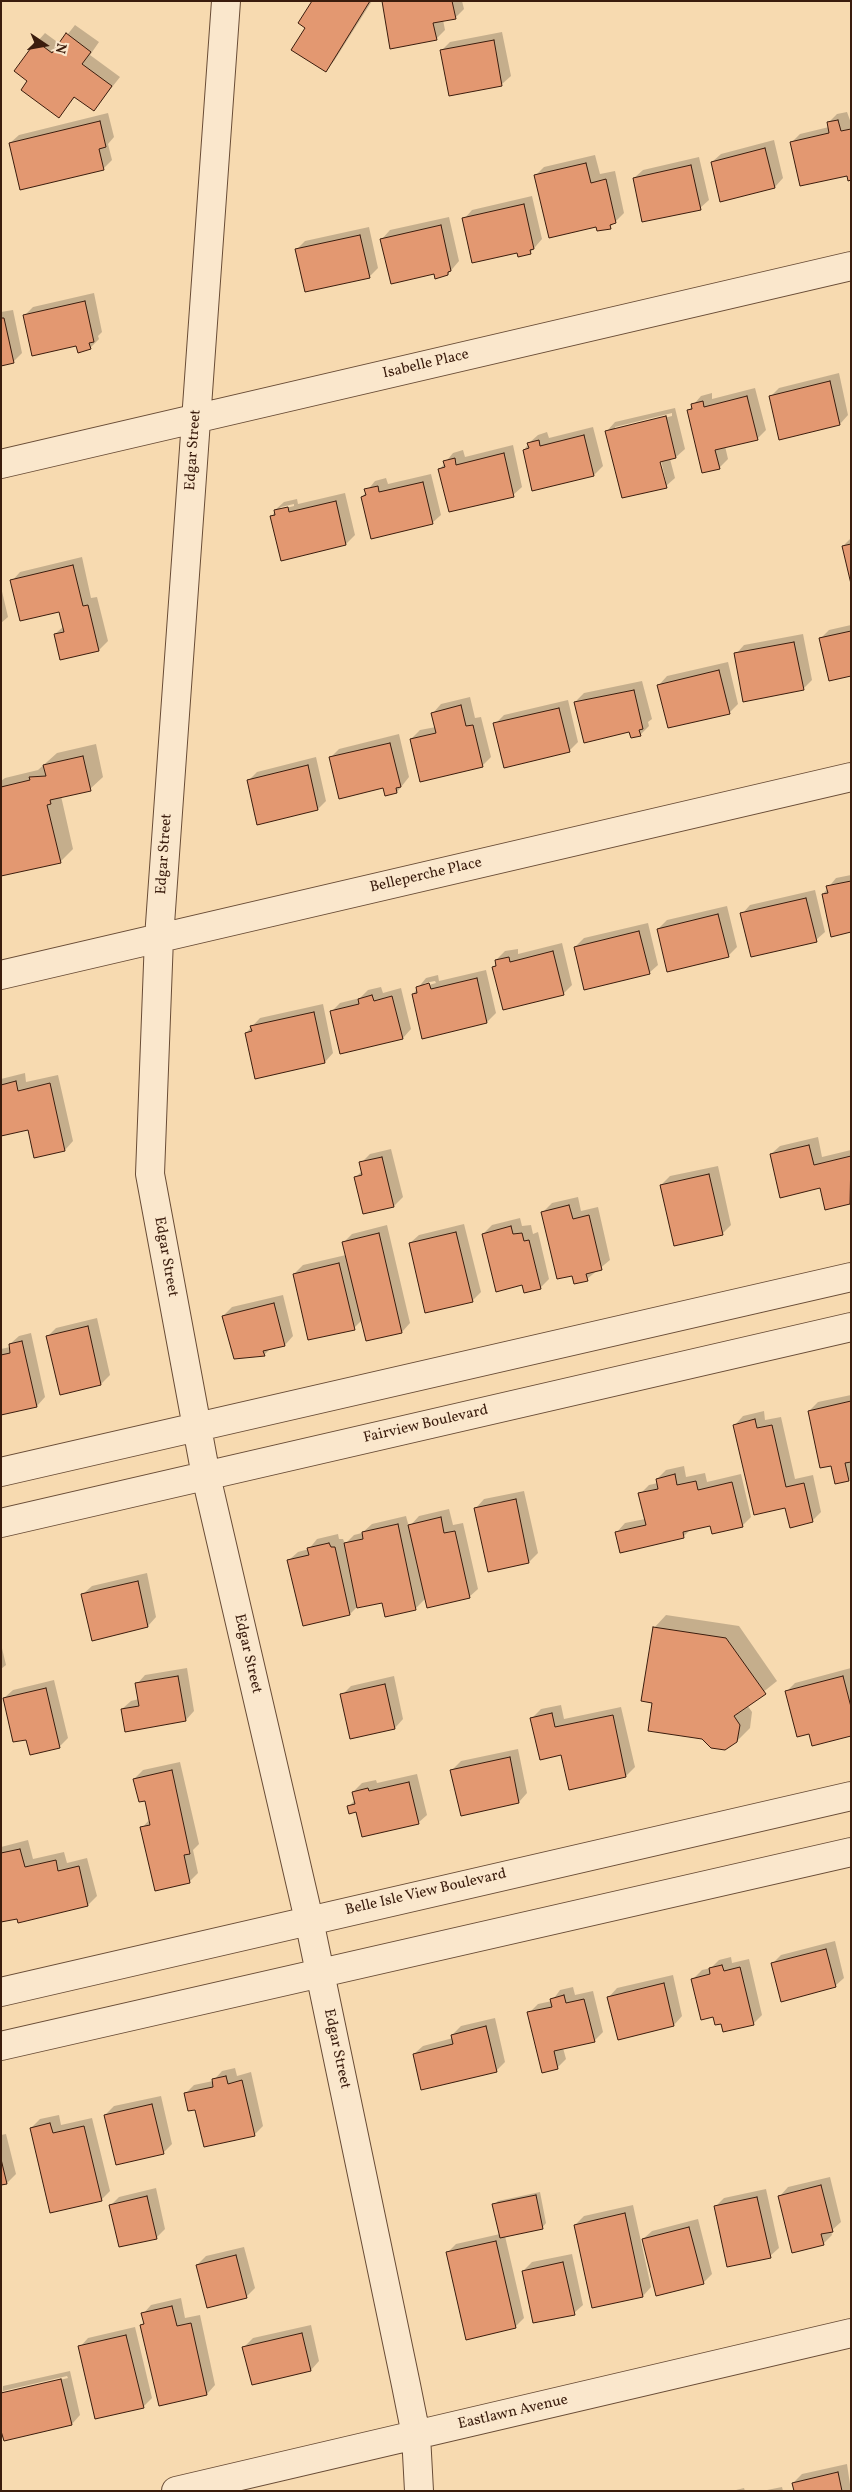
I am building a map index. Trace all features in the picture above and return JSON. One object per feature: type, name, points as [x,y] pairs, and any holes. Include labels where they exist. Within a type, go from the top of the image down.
[{"type":"street","name":"Edgar Street","points":[[226,1],[159,938],[150,1174],[206,1476],[309,1920],[416,2435],[419,2491]]},
{"type":"street","name":"Isabelle Place","points":[[1,464],[851,266]]},
{"type":"street","name":"Belleperche Place","points":[[1,975],[851,777]]},
{"type":"street","points":[[1,1472],[851,1277]]},
{"type":"street","name":"Fairview Boulevard","points":[[1,1522],[851,1327]]},
{"type":"street","name":"Belle Isle View Boulevard","points":[[1,1992],[851,1796]]},
{"type":"street","points":[[1,2046],[851,1852]]},
{"type":"street","name":"Eastlawn Avenue","points":[[176,2491],[851,2333]]},
{"type":"building","points":[[312,1],[370,1],[326,72],[291,50],[305,28],[298,23]]},
{"type":"building","points":[[382,1],[452,1],[456,19],[433,23],[437,40],[390,49]]},
{"type":"building","points":[[66,33],[91,52],[82,64],[112,86],[94,111],[74,97],[59,118],[21,90],[27,81],[14,71],[36,41],[52,53]]},
{"type":"building","points":[[494,40],[502,86],[449,96],[440,50]]},
{"type":"building","points":[[838,120],[841,131],[851,129],[851,180],[848,181],[847,176],[800,186],[790,142],[829,133],[827,122]]},
{"type":"building","points":[[100,121],[106,147],[99,149],[104,170],[20,190],[9,143]]},
{"type":"building","points":[[765,148],[775,188],[720,202],[711,162]]},
{"type":"building","points":[[586,163],[591,183],[606,179],[616,223],[610,225],[611,229],[597,231],[596,227],[549,238],[534,175]]},
{"type":"building","points":[[691,165],[701,210],[642,222],[633,178]]},
{"type":"building","points":[[524,204],[534,249],[530,250],[531,254],[518,257],[517,253],[472,263],[462,218]]},
{"type":"building","points":[[441,225],[451,271],[448,272],[448,275],[435,279],[434,274],[391,284],[380,239]]},
{"type":"building","points":[[360,235],[370,278],[305,292],[295,249]]},
{"type":"building","points":[[85,301],[94,342],[89,343],[91,349],[78,353],[76,346],[32,356],[23,315]]},
{"type":"building","points":[[1,318],[4,318],[14,363],[1,366]]},
{"type":"building","points":[[830,381],[840,425],[779,440],[769,396]]},
{"type":"building","points":[[747,396],[758,440],[715,450],[720,469],[702,473],[687,410],[692,409],[691,404],[703,401],[704,407]]},
{"type":"building","points":[[666,416],[676,458],[660,462],[667,488],[622,498],[605,431]]},
{"type":"building","points":[[584,435],[594,476],[532,491],[523,450],[529,448],[527,443],[539,440],[540,446]]},
{"type":"building","points":[[504,453],[514,497],[449,512],[438,469],[445,467],[443,461],[455,458],[456,465]]},
{"type":"building","points":[[423,482],[433,524],[371,539],[361,497],[366,495],[364,489],[378,486],[379,492]]},
{"type":"building","points":[[336,501],[346,545],[281,561],[270,516],[275,515],[274,510],[288,507],[289,512]]},
{"type":"building","points":[[851,544],[851,584],[842,546]]},
{"type":"building","points":[[73,565],[83,606],[88,605],[99,651],[60,660],[54,634],[64,632],[59,612],[20,621],[10,580]]},
{"type":"building","points":[[851,631],[851,676],[829,681],[819,638]]},
{"type":"building","points":[[794,642],[804,690],[743,702],[734,653]]},
{"type":"building","points":[[719,670],[730,714],[668,728],[657,685]]},
{"type":"building","points":[[634,690],[643,729],[639,730],[641,736],[631,738],[629,732],[584,743],[574,702]]},
{"type":"building","points":[[461,705],[466,726],[473,725],[483,767],[420,782],[410,739],[436,733],[431,713]]},
{"type":"building","points":[[559,708],[570,752],[504,768],[493,723]]},
{"type":"building","points":[[390,743],[401,787],[396,788],[397,793],[385,796],[383,788],[339,799],[329,757]]},
{"type":"building","points":[[83,756],[91,791],[50,800],[51,804],[47,805],[61,863],[1,876],[1,787],[30,780],[29,777],[46,776],[43,765]]},
{"type":"building","points":[[308,765],[318,810],[257,825],[247,780]]},
{"type":"building","points":[[851,881],[851,932],[831,937],[822,894],[828,893],[826,886]]},
{"type":"building","points":[[806,898],[817,942],[751,957],[740,913]]},
{"type":"building","points":[[718,914],[729,957],[667,972],[657,929]]},
{"type":"building","points":[[639,931],[650,974],[584,990],[574,947]]},
{"type":"building","points":[[553,951],[564,995],[503,1010],[492,967],[496,966],[495,960],[509,957],[510,962]]},
{"type":"building","points":[[477,978],[487,1023],[422,1039],[412,994],[417,993],[416,987],[429,983],[431,989]]},
{"type":"building","points":[[372,995],[374,1001],[392,996],[403,1039],[340,1054],[330,1011],[359,1004],[358,999]]},
{"type":"building","points":[[314,1012],[325,1063],[255,1079],[245,1033],[252,1031],[250,1026]]},
{"type":"building","points":[[16,1081],[18,1091],[50,1083],[65,1151],[34,1158],[28,1130],[1,1136],[1,1085]]},
{"type":"building","points":[[809,1145],[814,1165],[851,1156],[850,1204],[825,1210],[820,1188],[780,1198],[770,1154]]},
{"type":"building","points":[[382,1157],[394,1207],[363,1214],[354,1177],[362,1175],[359,1162]]},
{"type":"building","points":[[709,1174],[723,1235],[674,1246],[660,1185]]},
{"type":"building","points":[[569,1205],[573,1219],[589,1215],[602,1270],[586,1274],[588,1281],[574,1284],[572,1276],[557,1279],[541,1212]]},
{"type":"building","points":[[511,1226],[513,1234],[522,1233],[524,1241],[529,1240],[541,1289],[524,1293],[522,1285],[496,1292],[482,1234]]},
{"type":"building","points":[[456,1232],[473,1302],[425,1313],[409,1243]]},
{"type":"building","points":[[379,1233],[402,1333],[366,1341],[342,1242]]},
{"type":"building","points":[[339,1263],[355,1330],[308,1340],[293,1274]]},
{"type":"building","points":[[274,1303],[285,1346],[263,1351],[265,1356],[234,1359],[222,1316]]},
{"type":"building","points":[[88,1326],[101,1385],[60,1395],[46,1336]]},
{"type":"building","points":[[22,1341],[37,1407],[1,1415],[1,1355],[10,1353],[9,1344]]},
{"type":"building","points":[[851,1401],[851,1462],[845,1463],[849,1481],[835,1484],[831,1466],[820,1468],[808,1411]]},
{"type":"building","points":[[755,1419],[757,1428],[772,1425],[786,1487],[804,1483],[813,1522],[790,1528],[785,1508],[754,1515],[733,1425]]},
{"type":"building","points":[[675,1474],[677,1485],[696,1481],[698,1490],[732,1482],[743,1527],[712,1534],[710,1526],[683,1532],[684,1538],[620,1553],[615,1532],[646,1525],[638,1493],[658,1489],[656,1479]]},
{"type":"building","points":[[516,1499],[529,1563],[488,1572],[474,1508]]},
{"type":"building","points":[[441,1517],[444,1533],[455,1531],[470,1598],[427,1608],[408,1525]]},
{"type":"building","points":[[398,1524],[416,1610],[385,1617],[382,1603],[357,1608],[344,1543],[363,1539],[362,1532]]},
{"type":"building","points":[[329,1543],[331,1547],[335,1547],[350,1615],[303,1626],[287,1560],[309,1555],[307,1548]]},
{"type":"building","points":[[138,1581],[148,1627],[92,1641],[81,1594]]},
{"type":"building","points":[[653,1627],[726,1638],[766,1694],[734,1716],[740,1725],[737,1742],[725,1750],[711,1748],[702,1739],[648,1731],[652,1703],[641,1701]]},
{"type":"building","points":[[178,1676],[186,1721],[125,1732],[121,1709],[139,1706],[135,1683]]},
{"type":"building","points":[[843,1676],[851,1707],[851,1736],[812,1746],[809,1734],[797,1737],[785,1691]]},
{"type":"building","points":[[385,1684],[395,1729],[350,1739],[340,1694]]},
{"type":"building","points":[[46,1688],[60,1748],[30,1755],[26,1740],[13,1742],[3,1698]]},
{"type":"building","points":[[552,1713],[555,1727],[613,1715],[626,1777],[569,1790],[561,1755],[540,1760],[530,1718]]},
{"type":"building","points":[[510,1757],[519,1803],[461,1816],[450,1770]]},
{"type":"building","points":[[172,1770],[190,1854],[184,1855],[190,1883],[155,1891],[140,1827],[150,1825],[145,1801],[139,1802],[133,1779]]},
{"type":"building","points":[[409,1782],[419,1824],[362,1837],[356,1812],[349,1814],[347,1806],[355,1804],[352,1792],[368,1788],[369,1791]]},
{"type":"building","points":[[20,1849],[25,1867],[56,1860],[58,1871],[79,1866],[88,1906],[18,1923],[17,1919],[1,1922],[1,1853]]},
{"type":"building","points":[[826,1949],[836,1987],[781,2002],[771,1963]]},
{"type":"building","points":[[722,1965],[724,1971],[740,1967],[754,2025],[723,2032],[721,2024],[715,2025],[713,2017],[701,2020],[691,1979],[710,1974],[709,1968]]},
{"type":"building","points":[[664,1983],[674,2026],[618,2040],[607,1997]]},
{"type":"building","points":[[564,1995],[566,2003],[584,1999],[595,2042],[554,2051],[558,2069],[542,2073],[527,2012],[552,2007],[550,1999]]},
{"type":"building","points":[[486,2026],[497,2072],[421,2090],[413,2054],[453,2044],[451,2035]]},
{"type":"building","points":[[226,2076],[228,2084],[242,2080],[255,2136],[204,2147],[195,2110],[188,2111],[184,2093],[213,2087],[212,2079]]},
{"type":"building","points":[[152,2104],[164,2154],[116,2165],[104,2115]]},
{"type":"building","points":[[50,2123],[53,2133],[84,2126],[102,2201],[50,2213],[30,2128]]},
{"type":"building","points":[[1,2159],[7,2184],[1,2185]]},
{"type":"building","points":[[821,2185],[833,2232],[821,2234],[824,2245],[792,2253],[778,2196]]},
{"type":"building","points":[[536,2195],[543,2229],[500,2238],[492,2204]]},
{"type":"building","points":[[147,2196],[157,2239],[119,2247],[109,2205]]},
{"type":"building","points":[[757,2197],[771,2258],[727,2267],[714,2206]]},
{"type":"building","points":[[625,2213],[643,2297],[592,2308],[574,2225]]},
{"type":"building","points":[[689,2227],[704,2284],[656,2296],[642,2239]]},
{"type":"building","points":[[496,2241],[516,2328],[466,2340],[446,2252]]},
{"type":"building","points":[[236,2255],[247,2298],[207,2308],[196,2265]]},
{"type":"building","points":[[563,2262],[575,2315],[533,2323],[522,2271]]},
{"type":"building","points":[[172,2306],[177,2326],[191,2323],[207,2395],[159,2406],[140,2325],[144,2324],[141,2313]]},
{"type":"building","points":[[302,2333],[311,2371],[252,2385],[242,2347]]},
{"type":"building","points":[[126,2335],[144,2408],[95,2419],[78,2346]]},
{"type":"building","points":[[61,2379],[72,2425],[4,2441],[1,2431],[1,2393]]},
{"type":"building","points":[[838,2472],[842,2491],[794,2491],[792,2483]]}]
